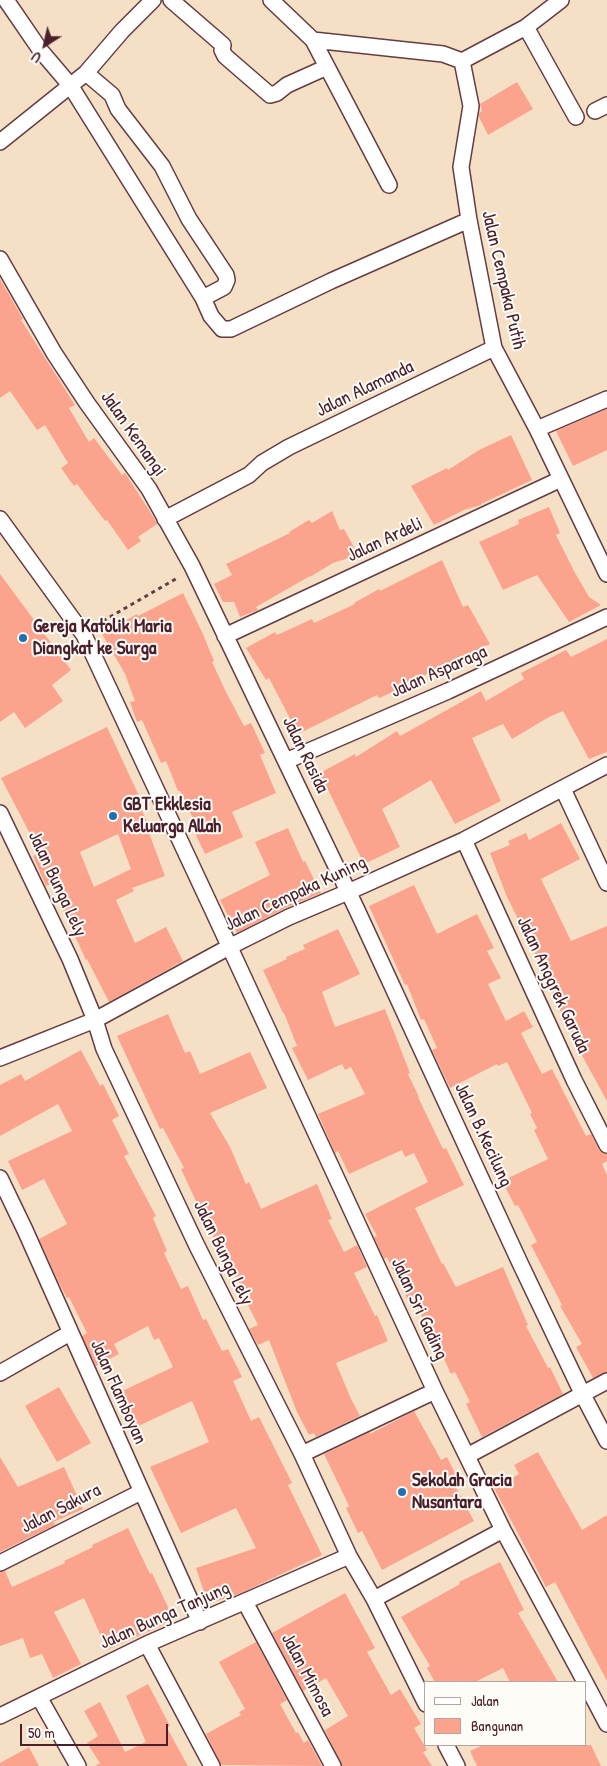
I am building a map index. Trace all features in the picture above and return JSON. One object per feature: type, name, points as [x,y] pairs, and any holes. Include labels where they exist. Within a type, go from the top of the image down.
[{"type":"street","points":[[6,0],[41,52],[70,85],[222,329],[231,329],[331,281],[468,220]]},
{"type":"street","points":[[0,142],[9,137],[86,73],[122,31],[153,0]]},
{"type":"street","points":[[171,0],[223,45],[222,50],[226,56],[270,95],[327,67]]},
{"type":"street","points":[[271,0],[313,40],[389,185]]},
{"type":"street","points":[[313,40],[443,54],[462,61],[526,27],[561,0]]},
{"type":"street","points":[[526,27],[576,117]]},
{"type":"street","name":"Jalan Cempaka Putih","points":[[462,61],[471,106],[461,167],[468,220],[494,348],[537,429],[607,574]]},
{"type":"street","points":[[86,73],[112,95],[118,109],[162,166],[190,219],[226,275],[227,280],[224,287],[202,298]]},
{"type":"street","name":"Jalan Kemangi","points":[[0,259],[54,353],[87,403],[149,489],[194,569],[225,636]]},
{"type":"street","name":"Jalan Alamanda","points":[[166,519],[249,475],[254,469],[289,447],[494,348]]},
{"type":"street","points":[[537,429],[607,398]]},
{"type":"street","name":"Jalan Ardeli","points":[[225,636],[561,479]]},
{"type":"street","name":"Jalan Sri Gading","points":[[0,519],[82,633],[435,1391],[503,1530],[584,1681]]},
{"type":"street","name":"Jalan Asparaga","points":[[286,761],[448,691],[607,617]]},
{"type":"street","name":"Jalan Rasida","points":[[225,636],[348,892]]},
{"type":"street","name":"Jalan Cempaka Kuning","points":[[0,1058],[95,1020],[229,946],[289,917],[464,840],[607,765]]},
{"type":"street","points":[[563,789],[607,883]]},
{"type":"street","name":"Jalan Bunga Lely","points":[[0,813],[70,959],[95,1020],[104,1048],[197,1246],[302,1454],[349,1556],[374,1599],[424,1700]]},
{"type":"street","name":"Jalan Anggrek Garuda","points":[[464,840],[570,1071],[607,1146]]},
{"type":"street","name":"Jalan B.Kecilung","points":[[348,892],[520,1263],[607,1441]]},
{"type":"street","name":"Jalan Flamboyan","points":[[0,1178],[14,1205],[200,1622]]},
{"type":"street","points":[[0,1212],[14,1205]]},
{"type":"street","points":[[0,1373],[70,1333]]},
{"type":"street","points":[[467,1456],[607,1381]]},
{"type":"street","points":[[302,1454],[435,1391]]},
{"type":"street","name":"Jalan Sakura","points":[[0,1562],[141,1492]]},
{"type":"street","points":[[374,1599],[503,1530]]},
{"type":"street","name":"Jalan Bunga Tanjung","points":[[0,1716],[147,1644],[349,1556]]},
{"type":"street","name":"Jalan Mimosa","points":[[245,1602],[333,1766]]},
{"type":"street","points":[[147,1644],[212,1766]]},
{"type":"street","name":"Jalan Sri Gading","points":[[587,1687],[607,1724]]},
{"type":"street","points":[[39,1696],[78,1766]]},
{"type":"street","points":[[446,1746],[456,1766]]},
{"type":"path","points":[[82,633],[194,569]]},
{"type":"building","points":[[517,82],[533,109],[488,135],[479,117],[479,113],[482,111],[480,104]]},
{"type":"building","points":[[0,279],[23,319],[21,320],[75,405],[69,408],[89,442],[94,438],[122,475],[125,473],[156,521],[157,524],[138,537],[141,541],[128,550],[107,520],[105,521],[77,484],[74,486],[61,468],[68,463],[45,425],[37,430],[10,391],[0,398]]},
{"type":"building","points":[[607,409],[607,450],[573,466],[556,431]]},
{"type":"building","points":[[511,435],[532,480],[434,525],[411,486],[447,468],[448,470],[479,450]]},
{"type":"building","points":[[549,507],[560,533],[556,535],[574,571],[589,597],[601,605],[569,622],[537,575],[503,590],[479,542],[519,524],[518,520]]},
{"type":"building","points":[[332,511],[340,530],[344,529],[358,555],[333,563],[256,607],[258,610],[240,617],[234,602],[223,602],[214,584],[232,575],[226,564],[290,533],[309,520],[312,523]]},
{"type":"building","points":[[442,560],[463,607],[468,605],[490,644],[413,681],[414,683],[379,698],[377,695],[298,734],[269,678],[266,680],[246,648],[275,632],[277,635],[312,619],[314,623],[355,604],[379,589],[380,591]]},
{"type":"building","name":"Gereja Katolik Maria Diangkat ke Surga","points":[[0,574],[71,670],[52,685],[63,701],[25,728],[14,712],[0,722]]},
{"type":"building","points":[[183,593],[202,632],[214,661],[212,662],[226,692],[244,726],[251,723],[265,753],[260,755],[276,793],[232,812],[243,837],[205,854],[193,829],[197,827],[180,791],[178,791],[166,761],[161,763],[142,720],[137,722],[130,702],[135,701],[125,674],[102,634],[137,614],[138,616]]},
{"type":"building","points":[[607,639],[607,752],[589,759],[563,711],[512,739],[503,724],[472,738],[501,801],[455,824],[431,780],[382,809],[400,847],[364,864],[320,773],[355,754],[356,757],[397,731],[400,736],[481,691],[486,701],[524,679],[521,673],[566,650],[571,657]]},
{"type":"building","points":[[107,727],[140,798],[136,799],[147,821],[145,822],[165,876],[132,888],[134,891],[116,900],[135,943],[166,927],[183,961],[109,1002],[86,960],[51,884],[46,886],[33,856],[40,853],[1,778]],"holes":[[[118,834],[131,869],[94,887],[80,852]]]},
{"type":"building","points":[[561,823],[580,859],[541,879],[571,941],[607,926],[607,1101],[574,1041],[545,977],[547,977],[507,897],[490,853],[510,845],[508,841],[526,833],[529,840]]},
{"type":"building","points":[[288,828],[303,862],[305,861],[321,893],[285,908],[237,933],[220,900],[270,875],[255,842]]},
{"type":"building","points":[[414,885],[437,934],[477,914],[494,948],[487,951],[501,978],[488,984],[506,1021],[524,1011],[533,1027],[521,1033],[542,1074],[552,1069],[586,1136],[591,1134],[599,1150],[607,1154],[607,1161],[602,1164],[607,1175],[607,1372],[593,1378],[576,1347],[582,1344],[560,1306],[562,1305],[531,1245],[537,1242],[518,1205],[515,1206],[502,1181],[548,1159],[534,1130],[537,1128],[530,1114],[532,1113],[507,1062],[498,1066],[497,1064],[450,1088],[432,1050],[437,1048],[424,1019],[421,1020],[407,984],[405,985],[369,906]]},
{"type":"building","points":[[338,929],[360,974],[322,992],[335,1027],[385,1009],[418,1097],[443,1149],[446,1148],[464,1185],[415,1208],[442,1264],[456,1287],[503,1267],[528,1325],[526,1326],[563,1394],[482,1437],[466,1404],[470,1402],[455,1372],[451,1374],[443,1357],[441,1358],[433,1335],[431,1336],[417,1306],[412,1309],[387,1257],[384,1259],[374,1237],[377,1236],[365,1214],[428,1182],[414,1153],[405,1157],[402,1150],[349,1174],[338,1151],[335,1153],[318,1114],[365,1094],[351,1067],[345,1070],[342,1064],[308,1080],[292,1048],[297,1046],[284,1013],[263,970],[305,949],[303,945]]},
{"type":"building","points":[[168,1014],[185,1053],[190,1051],[200,1074],[250,1052],[267,1088],[210,1113],[230,1147],[246,1184],[249,1182],[261,1209],[317,1184],[332,1219],[328,1220],[344,1252],[357,1245],[367,1267],[354,1273],[375,1316],[377,1315],[388,1341],[336,1363],[360,1416],[316,1437],[314,1433],[309,1435],[297,1412],[269,1340],[258,1345],[249,1329],[258,1325],[247,1303],[249,1301],[208,1227],[181,1169],[184,1168],[163,1128],[160,1129],[117,1036]]},
{"type":"building","points":[[81,1050],[100,1086],[103,1084],[119,1116],[112,1120],[129,1154],[124,1156],[156,1216],[153,1218],[167,1251],[164,1253],[181,1289],[188,1286],[203,1320],[206,1319],[222,1351],[228,1349],[242,1377],[233,1381],[251,1421],[259,1417],[292,1483],[288,1485],[322,1555],[241,1593],[208,1604],[196,1568],[256,1548],[236,1508],[181,1533],[150,1467],[209,1442],[192,1401],[134,1428],[118,1393],[173,1367],[159,1338],[154,1340],[148,1326],[114,1344],[119,1354],[96,1366],[82,1336],[87,1333],[69,1297],[67,1298],[58,1281],[39,1239],[67,1224],[44,1179],[22,1190],[8,1161],[72,1131],[58,1104],[0,1136],[0,1085],[21,1074],[25,1081]]},
{"type":"building","points":[[59,1387],[91,1443],[57,1462],[25,1406]]},
{"type":"building","name":"Sekolah Gracia Nusantara","points":[[414,1411],[441,1460],[447,1457],[458,1479],[453,1482],[474,1521],[382,1570],[362,1531],[358,1533],[346,1508],[349,1506],[324,1454],[370,1432],[370,1434]]},
{"type":"building","points":[[538,1452],[582,1530],[607,1515],[607,1681],[555,1582],[546,1587],[494,1488],[519,1474],[514,1465]]},
{"type":"building","points":[[0,1457],[18,1487],[64,1467],[83,1509],[53,1522],[55,1525],[0,1552]]},
{"type":"building","points":[[128,1528],[174,1620],[107,1650],[84,1598],[54,1612],[81,1664],[53,1678],[42,1654],[30,1658],[23,1638],[0,1646],[0,1572],[5,1571],[12,1587],[65,1563],[64,1561],[93,1547],[92,1545]]},
{"type":"building","points":[[500,1562],[524,1610],[518,1613],[557,1681],[510,1681],[503,1668],[477,1681],[434,1681],[427,1668],[430,1666],[401,1617],[460,1584],[459,1582]]},
{"type":"building","points":[[345,1593],[375,1648],[367,1652],[391,1695],[400,1689],[421,1724],[414,1728],[427,1750],[423,1752],[432,1766],[342,1766],[325,1730],[348,1716],[326,1678],[303,1691],[272,1633]]},
{"type":"building","points":[[256,1642],[287,1700],[280,1704],[296,1733],[298,1732],[304,1743],[308,1740],[322,1766],[221,1765],[206,1734],[241,1715],[239,1712],[245,1709],[219,1662]]},
{"type":"building","points":[[148,1684],[170,1726],[167,1728],[188,1766],[95,1766],[100,1763],[87,1743],[98,1736],[84,1711],[100,1702],[125,1752],[146,1742],[126,1696]]},
{"type":"building","points":[[591,1745],[601,1766],[477,1766],[470,1751],[481,1746]]},
{"type":"building","points":[[29,1747],[39,1766],[0,1766],[0,1763]]},
{"type":"place","name":"Gereja Katolik Maria Diangkat ke Surga","points":[[23,638]]},
{"type":"place","name":"GBT Ekklesia Keluarga Allah","points":[[113,816]]},
{"type":"place","name":"Sekolah Gracia Nusantara","points":[[402,1492]]}]
